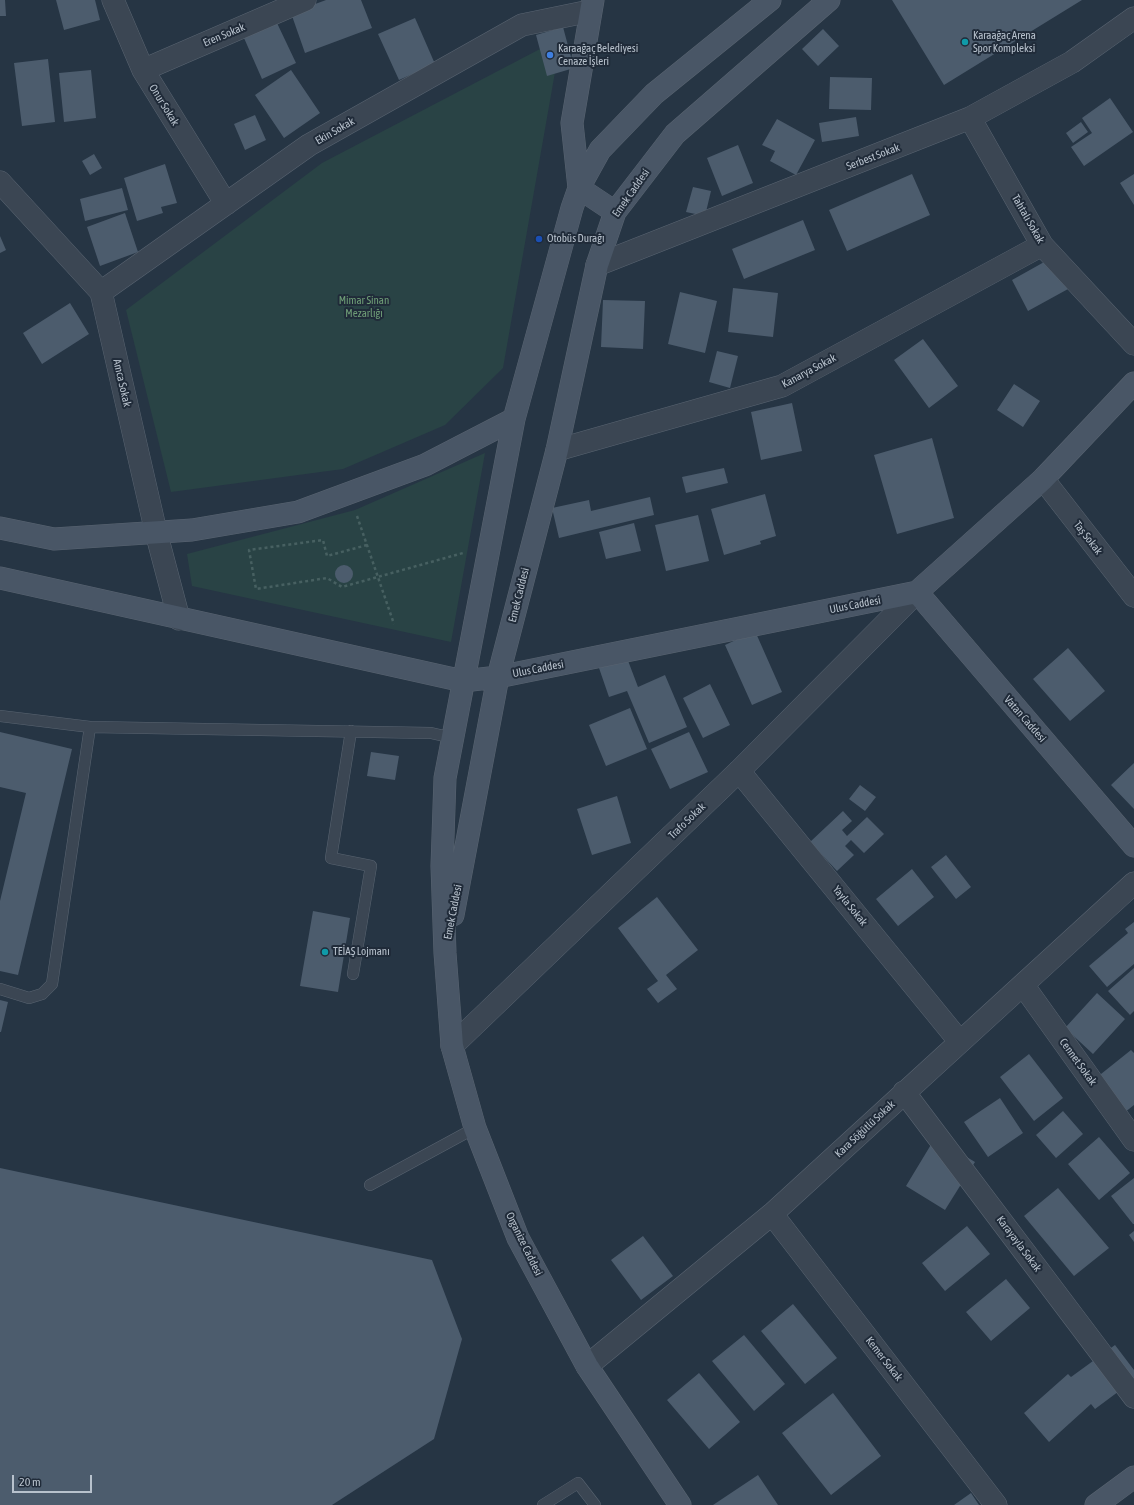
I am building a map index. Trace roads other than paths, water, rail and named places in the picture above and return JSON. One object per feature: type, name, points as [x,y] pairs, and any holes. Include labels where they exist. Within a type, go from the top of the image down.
[{"type":"street","name":"Onur Sokak","points":[[113,0],[143,70],[226,204]]},
{"type":"street","name":"Eren Sokak","points":[[143,70],[305,0]]},
{"type":"street","name":"Emek Caddesi","points":[[445,953],[442,866],[445,778],[514,419],[572,208],[579,188],[600,150],[654,94],[770,0]]},
{"type":"street","name":"Emek Caddesi","points":[[445,953],[498,677],[557,450],[597,266],[615,212],[675,134],[829,0]]},
{"type":"street","points":[[591,6],[572,123],[579,188],[615,212]]},
{"type":"street","name":"Ekin Sokak","points":[[101,292],[309,145],[522,25],[591,6]]},
{"type":"street","name":"Serbest Sokak","points":[[597,266],[970,118],[1072,62],[1134,18]]},
{"type":"street","name":"Tahtalı Sokak","points":[[970,118],[1042,245],[1134,344]]},
{"type":"street","name":"Amca Sokak","points":[[0,182],[101,292],[156,532],[179,619]]},
{"type":"street","name":"Kanarya Sokak","points":[[557,450],[782,386],[1042,245]]},
{"type":"street","points":[[917,592],[1043,479],[1134,383]]},
{"type":"street","points":[[0,528],[54,539],[192,530],[298,512],[425,465],[514,419]]},
{"type":"street","name":"Taş Sokak","points":[[1043,479],[1134,596]]},
{"type":"street","name":"Ulus Caddesi","points":[[0,578],[463,681],[498,677],[917,592]]},
{"type":"street","name":"Trafo Sokak","points":[[452,1046],[739,770],[917,592]]},
{"type":"street","name":"Vatan Caddesi","points":[[917,592],[1134,846]]},
{"type":"street","name":"Yayla Sokak","points":[[739,770],[960,1042]]},
{"type":"street","name":"Kara Söğütlü Sokak","points":[[587,1366],[772,1214],[1134,883]]},
{"type":"street","name":"Organize Caddesi","points":[[445,953],[452,1046],[475,1128],[518,1238],[587,1366],[680,1505]]},
{"type":"street","name":"Cennet Sokak","points":[[1023,984],[1134,1140]]},
{"type":"street","name":"Karayayla Sokak","points":[[904,1092],[1134,1397]]},
{"type":"street","name":"Kemer Sokak","points":[[772,1214],[996,1505]]},
{"type":"street","points":[[1096,1505],[1134,1477]]},
{"type":"lane","points":[[0,716],[90,727],[431,733],[453,738]]},
{"type":"lane","points":[[0,990],[29,998],[42,994],[52,984],[90,727]]},
{"type":"lane","points":[[351,731],[331,858],[371,866],[353,974]]},
{"type":"lane","points":[[370,1185],[475,1128]]},
{"type":"lane","points":[[544,1505],[578,1483],[595,1505]]},
{"type":"place","name":"Karaağaç Arena Spor Kompleksi","points":[[965,42]]},
{"type":"place","name":"Karaağaç Belediyesi Cenaze İşleri","points":[[550,55]]},
{"type":"place","name":"Otobüs Durağı","points":[[539,239]]},
{"type":"place","name":"TEİAŞ Lojmanı","points":[[325,952]]},
{"type":"park label","name":"Mimar Sinan Mezarlığı","points":[[364,307]]}]
